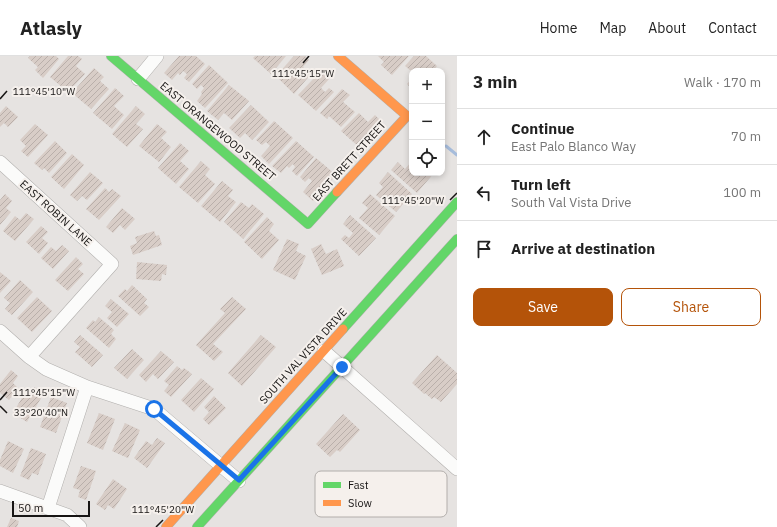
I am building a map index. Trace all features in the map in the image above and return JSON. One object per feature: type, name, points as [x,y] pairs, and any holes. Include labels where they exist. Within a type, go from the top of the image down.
[{"type":"main road","name":"EAST ORANGEWOOD STREET","points":[[111,56],[308,224]]},
{"type":"main road","name":"EAST BRETT STREET","points":[[308,224],[407,116],[338,56]]},
{"type":"main road","name":"SOUTH VAL VISTA DRIVE","points":[[166,527],[457,202]]},
{"type":"main road","points":[[197,527],[457,239]]},
{"type":"street","points":[[138,78],[157,56]]},
{"type":"street","name":"EAST ROBIN LANE","points":[[0,162],[112,264],[29,357]]},
{"type":"street","points":[[0,331],[29,357],[46,369],[88,387],[154,409],[239,480]]},
{"type":"street","points":[[324,351],[457,469]]},
{"type":"street","points":[[48,508],[88,387]]},
{"type":"street","points":[[0,491],[67,515],[80,527]]},
{"type":"building","points":[[30,56],[56,56],[59,59],[43,78],[35,70],[38,67],[28,58]]},
{"type":"building","points":[[68,56],[78,56],[82,59],[76,66],[85,74],[68,92],[50,77]]},
{"type":"building","points":[[179,56],[196,56],[205,64],[189,82],[184,78],[187,74],[183,71],[180,75],[178,73],[172,80],[164,73]]},
{"type":"building","points":[[255,56],[286,56],[271,74],[253,58]]},
{"type":"building","points":[[294,56],[305,56],[309,60],[303,67],[311,74],[294,94],[276,76]]},
{"type":"building","points":[[378,56],[409,56],[392,75],[381,65],[384,62]]},
{"type":"building","points":[[414,56],[426,56],[437,66],[435,68],[409,68],[409,69],[405,66]]},
{"type":"building","points":[[209,65],[228,83],[205,108],[197,101],[204,88],[201,85],[197,89],[192,84]]},
{"type":"building","points":[[94,68],[104,77],[100,81],[109,89],[91,109],[72,93]]},
{"type":"building","points":[[322,70],[330,78],[321,88],[325,92],[329,88],[334,92],[316,111],[298,95]]},
{"type":"building","points":[[229,85],[249,101],[232,120],[224,113],[218,120],[207,111]]},
{"type":"building","points":[[115,88],[124,96],[114,106],[124,115],[112,129],[93,113]]},
{"type":"building","points":[[342,89],[350,95],[343,102],[355,112],[341,127],[329,116],[327,119],[320,113]]},
{"type":"building","points":[[251,105],[269,122],[252,140],[245,133],[240,138],[229,128]]},
{"type":"building","points":[[6,106],[18,117],[8,127],[4,123],[0,127],[0,113]]},
{"type":"building","points":[[136,106],[145,114],[136,124],[143,129],[127,147],[112,134]]},
{"type":"building","points":[[359,113],[368,122],[375,115],[383,123],[360,148],[341,131]]},
{"type":"building","points":[[274,121],[293,138],[269,164],[261,156],[270,146],[266,142],[262,145],[256,140]]},
{"type":"building","points":[[35,124],[48,135],[28,157],[21,151],[26,146],[20,140]]},
{"type":"building","points":[[157,124],[167,132],[161,138],[171,147],[159,162],[139,146]]},
{"type":"building","points":[[55,141],[67,153],[49,173],[44,168],[42,170],[34,163]]},
{"type":"building","points":[[296,141],[314,157],[297,176],[292,171],[295,167],[293,164],[289,168],[287,166],[281,173],[272,166]]},
{"type":"building","points":[[180,143],[189,151],[180,161],[189,169],[176,184],[158,168]]},
{"type":"building","points":[[72,154],[84,165],[64,189],[51,177]]},
{"type":"building","points":[[316,158],[336,175],[313,201],[303,192],[312,181],[309,178],[305,182],[300,177]]},
{"type":"building","points":[[201,161],[210,169],[205,175],[215,184],[198,203],[179,187]]},
{"type":"building","points":[[398,162],[405,169],[409,164],[409,176],[431,176],[417,193],[391,170]]},
{"type":"building","points":[[90,172],[103,183],[87,200],[82,196],[77,201],[70,195]]},
{"type":"building","points":[[388,172],[412,194],[396,212],[376,195],[383,187],[379,183]]},
{"type":"building","points":[[222,181],[233,190],[228,196],[236,202],[220,222],[201,206]]},
{"type":"building","points":[[105,188],[109,192],[112,189],[121,196],[99,220],[86,209]]},
{"type":"building","points":[[5,194],[12,201],[6,208],[11,212],[0,225],[0,200]]},
{"type":"building","points":[[370,194],[395,216],[379,235],[359,218],[368,208],[362,203]]},
{"type":"building","points":[[241,202],[249,208],[252,204],[264,214],[243,239],[224,222]]},
{"type":"building","points":[[122,208],[135,219],[125,230],[120,225],[113,233],[106,227]]},
{"type":"building","points":[[26,213],[34,219],[15,241],[3,231],[15,216],[20,220]]},
{"type":"building","points":[[350,215],[376,238],[359,256],[341,239],[345,235],[349,238],[353,233],[343,224]]},
{"type":"building","points":[[267,217],[274,224],[269,231],[279,240],[262,259],[244,242]]},
{"type":"building","points":[[41,226],[48,232],[42,238],[48,243],[39,254],[26,242]]},
{"type":"building","points":[[154,231],[156,236],[159,235],[162,245],[133,255],[130,246],[137,243],[135,237]]},
{"type":"building","points":[[287,239],[299,244],[296,251],[306,256],[295,280],[273,270]]},
{"type":"building","points":[[321,244],[326,254],[337,249],[344,266],[322,275],[311,249]]},
{"type":"building","points":[[62,245],[69,251],[53,269],[41,258],[51,247],[56,251]]},
{"type":"building","points":[[76,257],[83,264],[78,269],[84,274],[68,291],[55,280]]},
{"type":"building","points":[[137,262],[167,265],[166,275],[162,274],[161,281],[136,279]]},
{"type":"building","points":[[0,272],[11,281],[0,293]]},
{"type":"building","points":[[20,280],[33,292],[12,315],[5,309],[10,303],[4,298]]},
{"type":"building","points":[[132,285],[147,299],[144,303],[149,307],[140,316],[118,296],[125,289],[127,291]]},
{"type":"building","points":[[37,297],[52,311],[32,332],[17,318]]},
{"type":"building","points":[[232,297],[246,309],[213,344],[223,352],[214,361],[196,345],[225,313],[220,309]]},
{"type":"building","points":[[111,299],[129,314],[117,327],[107,318],[112,312],[105,306]]},
{"type":"building","points":[[99,317],[114,330],[111,334],[116,339],[109,348],[86,328],[93,320],[95,322]]},
{"type":"building","points":[[80,335],[103,355],[92,367],[75,352],[80,347],[74,342]]},
{"type":"building","points":[[261,335],[276,347],[242,386],[228,373]]},
{"type":"building","points":[[132,349],[144,360],[127,379],[114,368]]},
{"type":"building","points":[[161,351],[174,362],[158,379],[153,374],[146,382],[139,375]]},
{"type":"building","points":[[437,355],[457,373],[457,384],[441,402],[434,397],[432,399],[425,393],[424,394],[412,383]]},
{"type":"building","points":[[177,366],[182,370],[184,368],[192,374],[171,397],[164,391],[169,385],[164,381]]},
{"type":"building","points":[[11,370],[18,376],[13,383],[18,388],[9,400],[0,393],[0,384]]},
{"type":"building","points":[[201,378],[214,389],[194,412],[181,400]]},
{"type":"building","points":[[34,387],[44,393],[27,422],[13,413],[26,391],[30,393]]},
{"type":"building","points":[[214,396],[226,408],[209,425],[203,419],[209,412],[204,407]]},
{"type":"building","points":[[51,397],[67,403],[56,433],[40,427]]},
{"type":"building","points":[[99,413],[115,419],[103,450],[87,443]]},
{"type":"building","points":[[343,414],[360,430],[340,452],[337,450],[330,457],[316,444]]},
{"type":"building","points":[[125,423],[140,430],[128,458],[112,451]]},
{"type":"building","points":[[157,438],[165,443],[147,468],[134,458],[146,441],[152,445]]},
{"type":"building","points":[[8,441],[24,449],[13,473],[0,466],[0,460]]},
{"type":"building","points":[[31,448],[46,454],[38,475],[32,473],[29,480],[20,476]]},
{"type":"building","points":[[81,466],[96,471],[86,500],[78,497],[80,490],[73,488]]},
{"type":"building","points":[[113,479],[127,489],[114,509],[108,505],[105,510],[96,504]]},
{"type":"building","points":[[11,518],[19,521],[17,527],[7,527]]},
{"type":"waterway","points":[[446,146],[457,155]]},
{"type":"traffic: fast","points":[[111,56],[308,224],[337,192]]},
{"type":"traffic: fast","points":[[343,329],[457,202]]},
{"type":"traffic: fast","points":[[197,527],[457,239]]},
{"type":"traffic: slow","points":[[337,192],[407,116],[338,56]]},
{"type":"traffic: slow","points":[[166,527],[343,329]]},
{"type":"route","points":[[154,409],[239,480],[342,367]]}]
